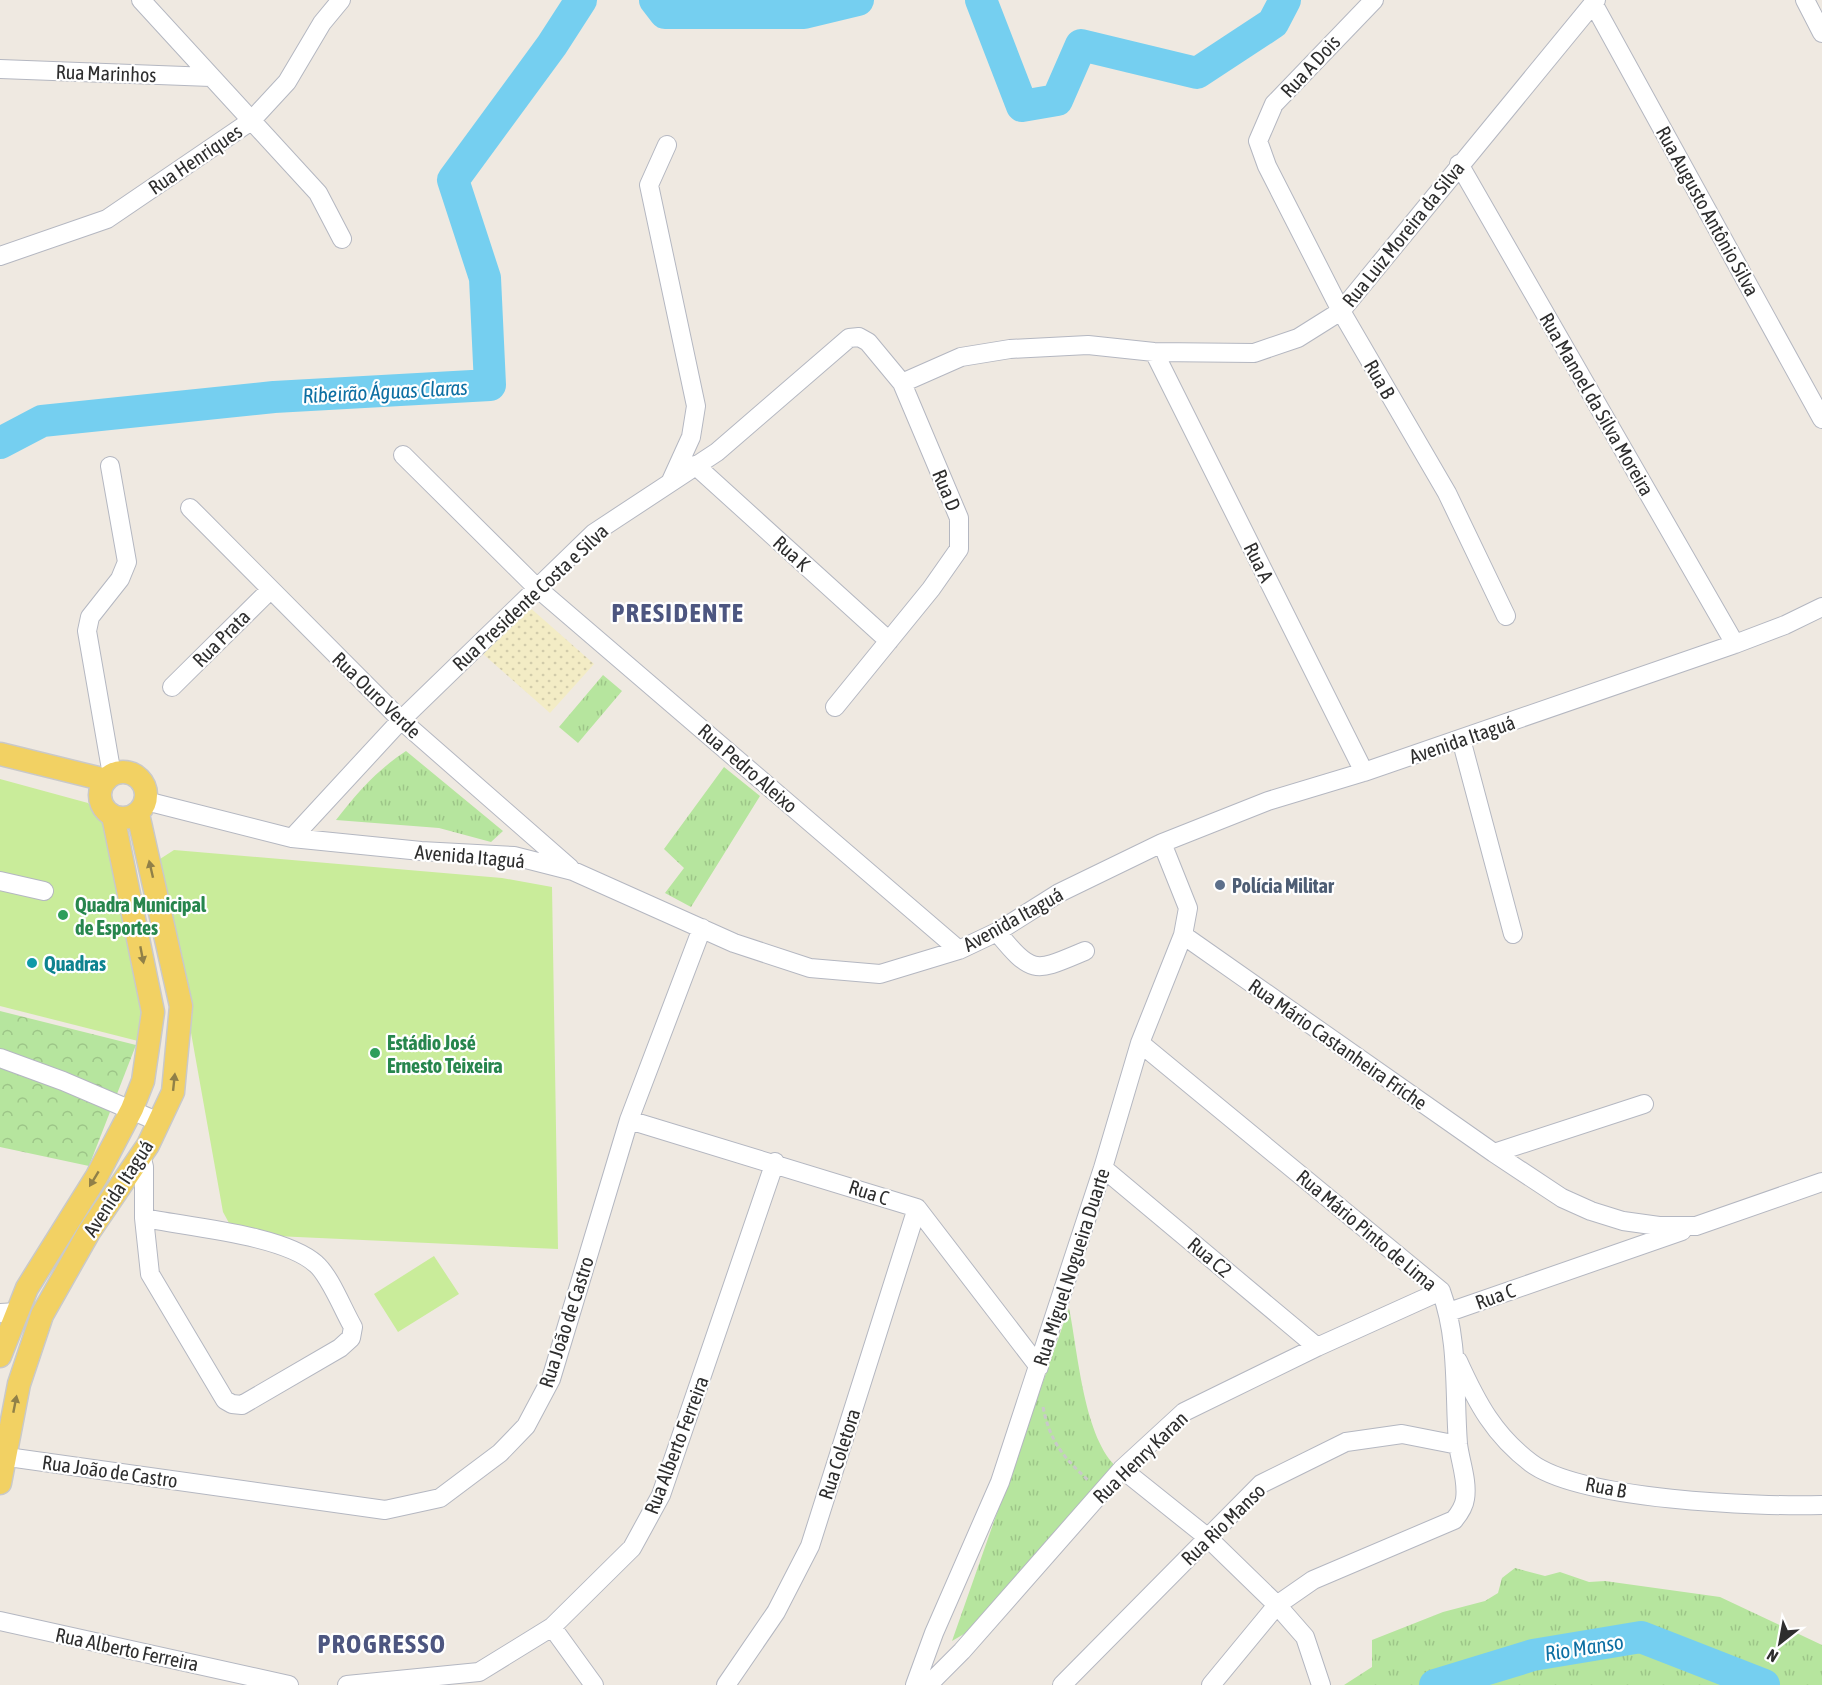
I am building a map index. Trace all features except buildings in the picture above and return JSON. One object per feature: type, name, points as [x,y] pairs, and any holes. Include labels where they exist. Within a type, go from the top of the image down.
[{"type":"main road","name":"Avenida Itaguá","points":[[0,754],[106,782]]},
{"type":"main road","name":"Avenida Itaguá","points":[[0,768],[106,782],[127,773],[140,780],[145,786],[142,808],[181,1006],[173,1092],[141,1155],[89,1232],[42,1315],[19,1384],[2,1456],[0,1483]]},
{"type":"main road","points":[[0,1356],[8,1312],[27,1287],[116,1142],[143,1081],[153,1012],[113,816],[103,806],[106,782]]},
{"type":"main road","name":"Avenida Itaguá","points":[[113,816],[126,818],[142,808]]},
{"type":"main road","points":[[116,1142],[141,1155]]},
{"type":"street","points":[[141,0],[318,194],[342,239]]},
{"type":"street","name":"Rua Henriques","points":[[0,256],[107,219],[250,121],[287,82],[322,23],[341,0]]},
{"type":"street","name":"Rua A Dois","points":[[1258,141],[1274,104],[1374,0]]},
{"type":"street","points":[[1805,0],[1822,33]]},
{"type":"street","name":"Rua Luiz Moreira da Silva","points":[[902,383],[961,357],[1010,349],[1088,345],[1154,352],[1254,353],[1298,338],[1341,311],[1459,164],[1595,2]]},
{"type":"street","name":"Rua Augusto Antônio Silva","points":[[1595,2],[1822,419]]},
{"type":"street","name":"Rua Marinhos","points":[[0,69],[211,77]]},
{"type":"street","name":"Rua B","points":[[1258,141],[1267,166],[1341,311],[1447,493],[1506,616]]},
{"type":"street","points":[[667,145],[649,185],[696,406],[691,437],[671,481]]},
{"type":"street","name":"Rua Manoel da Silva Moreira","points":[[1459,164],[1735,644]]},
{"type":"street","name":"Rua D","points":[[835,706],[931,589],[959,549],[959,518],[902,383],[868,342],[859,337],[849,338]]},
{"type":"street","name":"Rua Presidente Costa e Silva","points":[[292,838],[401,720],[594,532],[717,452],[849,338]]},
{"type":"street","name":"Rua A","points":[[1154,352],[1364,772]]},
{"type":"street","name":"Rua Pedro Aleixo","points":[[404,455],[536,587],[959,950]]},
{"type":"street","name":"Rua K","points":[[695,465],[889,641]]},
{"type":"street","points":[[106,782],[87,631],[90,617],[120,579],[127,562],[110,466]]},
{"type":"street","name":"Rua Ouro Verde","points":[[190,508],[401,720],[573,872]]},
{"type":"street","name":"Rua Prata","points":[[172,687],[270,590]]},
{"type":"street","name":"Avenida Itaguá","points":[[142,808],[292,838],[421,852],[514,856],[573,872],[734,943],[810,968],[880,974],[959,950],[997,932],[1059,893],[1162,843],[1268,801],[1364,772],[1735,644],[1785,625],[1822,607]]},
{"type":"street","points":[[1461,739],[1513,934]]},
{"type":"street","name":"Rua Miguel Nogueira Duarte","points":[[915,1685],[934,1633],[1000,1482],[1103,1168],[1140,1042],[1183,935],[1188,908],[1162,843]]},
{"type":"street","points":[[0,880],[44,891]]},
{"type":"street","name":"Rua João de Castro","points":[[2,1456],[385,1510],[440,1498],[500,1453],[526,1426],[550,1379],[629,1120],[702,928]]},
{"type":"street","points":[[997,932],[1022,962],[1046,967],[1085,951]]},
{"type":"street","name":"Rua Mário Castanheira Friche","points":[[1183,935],[1494,1153],[1562,1198],[1591,1211],[1623,1221],[1659,1226],[1696,1227],[1822,1182]]},
{"type":"street","name":"Rua Mário Pinto de Lima","points":[[1140,1042],[1441,1291],[1449,1312],[1454,1351],[1458,1446],[1465,1499],[1454,1520],[1313,1580],[1277,1605]]},
{"type":"street","points":[[0,1058],[132,1109],[159,1122]]},
{"type":"street","points":[[1494,1153],[1644,1104]]},
{"type":"street","name":"Rua C","points":[[629,1120],[776,1162],[917,1208]]},
{"type":"street","points":[[141,1155],[144,1167],[144,1218],[150,1274],[225,1400],[232,1404],[242,1405],[340,1348],[351,1338],[353,1327],[318,1266],[300,1251],[276,1243],[144,1218]]},
{"type":"street","name":"Rua Alberto Ferreira","points":[[347,1685],[479,1672],[552,1627],[632,1548],[661,1495],[776,1162]]},
{"type":"street","name":"Rua C2","points":[[1103,1168],[1317,1347]]},
{"type":"street","points":[[917,1208],[1039,1367]]},
{"type":"street","name":"Rua Coletora","points":[[726,1685],[776,1612],[810,1546],[917,1208]]},
{"type":"street","name":"Rua C","points":[[1449,1312],[1696,1227]]},
{"type":"street","name":"Rua Henry Karan","points":[[928,1685],[962,1651],[1122,1469],[1184,1412],[1317,1347],[1441,1291]]},
{"type":"street","name":"Rua B","points":[[1454,1351],[1479,1407],[1501,1436],[1533,1465],[1573,1481],[1659,1497],[1793,1506],[1822,1505]]},
{"type":"street","name":"Rua Rio Manso","points":[[1062,1685],[1261,1484],[1346,1442],[1402,1434],[1458,1446]]},
{"type":"street","points":[[1122,1469],[1207,1537],[1277,1605],[1305,1637],[1321,1685]]},
{"type":"street","points":[[1211,1685],[1277,1605]]},
{"type":"street","name":"Rua Alberto Ferreira","points":[[0,1621],[289,1685]]},
{"type":"street","points":[[552,1627],[594,1685]]},
{"type":"path","points":[[1043,1404],[1046,1425],[1061,1455],[1097,1488]]},
{"type":"green space","points":[[603,675],[622,691],[578,743],[559,727]]},
{"type":"green space","points":[[406,751],[503,831],[491,842],[439,828],[336,820],[368,782]]},
{"type":"green space","points":[[724,767],[760,796],[691,907],[665,893],[684,868],[664,849]]},
{"type":"green space","name":"Quadra Municipal de Esportes","points":[[0,779],[88,803],[109,824],[143,1008],[142,1042],[0,1006]]},
{"type":"green space","name":"Estádio José Ernesto Teixeira","points":[[174,850],[502,878],[552,887],[558,1249],[235,1234],[223,1212],[160,859]]},
{"type":"green space","points":[[0,1011],[136,1045],[89,1166],[0,1147]]},
{"type":"green space","points":[[434,1256],[459,1294],[398,1332],[374,1294]]},
{"type":"green space","points":[[1069,1308],[1079,1371],[1090,1417],[1097,1437],[1107,1455],[1118,1468],[981,1624],[952,1641]]},
{"type":"green space","points":[[1515,1568],[1545,1576],[1560,1572],[1589,1582],[1605,1581],[1720,1597],[1822,1645],[1822,1685],[1344,1685],[1372,1667],[1372,1640],[1443,1612],[1485,1601],[1498,1593],[1502,1578]]},
{"type":"sand","points":[[527,605],[594,664],[550,713],[483,654]]},
{"type":"waterway","name":"Ribeirão Águas Claras","points":[[0,443],[42,421],[274,397],[490,385],[485,278],[453,180],[552,45],[581,0]]},
{"type":"waterway","name":"Ribeirão Águas Claras","points":[[655,0],[665,13],[804,13],[858,0]]},
{"type":"waterway","name":"Ribeirão Águas Claras","points":[[981,0],[1022,106],[1057,100],[1081,45],[1197,73],[1273,23],[1285,0]]},
{"type":"waterway","name":"Rio Manso","points":[[1435,1685],[1533,1655],[1641,1637],[1764,1685]]},
{"type":"place","name":"Polícia Militar","points":[[1220,885]]},
{"type":"place","name":"Quadra Municipal de Esportes","points":[[63,915]]},
{"type":"place","name":"Quadras","points":[[32,963]]},
{"type":"place","name":"Estádio José Ernesto Teixeira","points":[[375,1053]]},
{"type":"district","name":"PRESIDENTE","points":[[678,613]]},
{"type":"district","name":"PROGRESSO","points":[[382,1644]]}]
